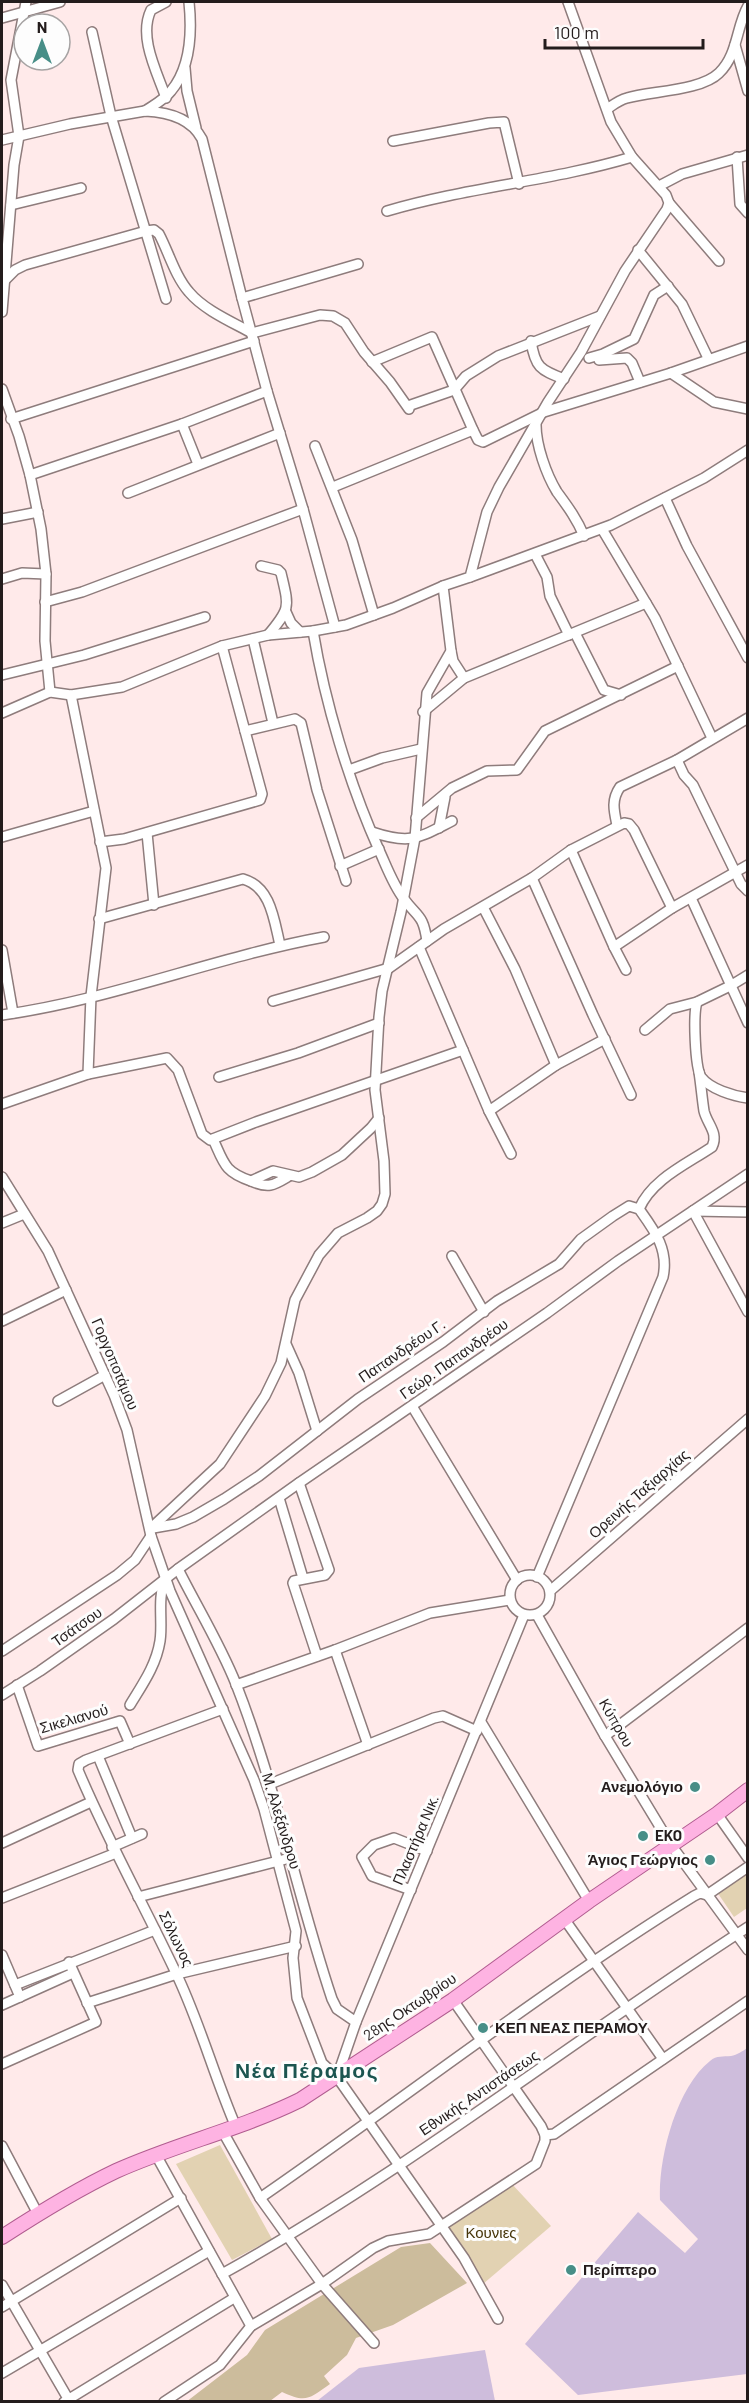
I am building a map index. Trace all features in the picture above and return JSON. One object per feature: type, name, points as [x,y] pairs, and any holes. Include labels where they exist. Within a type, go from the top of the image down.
[{"type":"main road","name":"28ης Οκτωβρίου","points":[[2,2237],[64,2197],[106,2176],[156,2155],[274,2113],[300,2100],[453,2000],[589,1901],[717,1814],[747,1790]]},
{"type":"street","points":[[26,2],[24,12],[60,2]]},
{"type":"street","points":[[165,98],[150,51],[147,26],[151,10],[166,2]]},
{"type":"street","points":[[145,111],[165,98],[178,81],[185,62],[191,29],[188,2]]},
{"type":"street","points":[[568,2],[607,110],[632,157],[659,186],[669,203],[719,261]]},
{"type":"street","points":[[607,110],[627,98],[668,92],[712,79],[720,73],[735,45],[747,6]]},
{"type":"street","points":[[92,32],[111,116],[165,299]]},
{"type":"street","points":[[735,45],[747,91]]},
{"type":"street","points":[[2,312],[3,281],[19,136],[6,82],[12,59]]},
{"type":"street","points":[[185,62],[187,91],[196,129],[201,139],[267,391],[303,509],[335,627]]},
{"type":"street","points":[[2,140],[111,116],[145,111],[182,119],[196,129]]},
{"type":"street","points":[[393,141],[504,122],[519,183]]},
{"type":"street","points":[[659,186],[682,174],[747,155]]},
{"type":"street","points":[[387,211],[445,195],[519,183],[601,166],[632,157]]},
{"type":"street","points":[[737,157],[740,204],[747,213]]},
{"type":"street","points":[[11,205],[81,188]]},
{"type":"street","points":[[470,577],[487,512],[536,422],[564,379],[585,355],[600,316],[638,250],[661,219],[669,203]]},
{"type":"street","points":[[3,281],[15,270],[25,265],[154,230],[159,234],[175,271],[189,293],[253,337]]},
{"type":"street","points":[[638,250],[682,304],[708,358]]},
{"type":"street","points":[[242,298],[358,264]]},
{"type":"street","points":[[585,355],[603,354],[634,339],[654,295],[668,286]]},
{"type":"street","points":[[11,419],[320,315],[333,316],[345,323],[372,362],[408,407],[454,390],[466,376],[480,366],[531,341],[600,316]]},
{"type":"street","points":[[372,362],[432,337],[478,440],[488,441],[543,412],[671,373],[747,346]]},
{"type":"street","points":[[531,341],[536,363],[542,370],[564,379]]},
{"type":"street","points":[[585,355],[598,360],[627,358],[632,363],[640,382]]},
{"type":"street","points":[[671,373],[714,402],[747,409]]},
{"type":"street","points":[[2,389],[30,476],[45,554],[47,662],[50,692]]},
{"type":"street","points":[[30,476],[182,424],[267,391]]},
{"type":"street","points":[[536,422],[539,444],[553,483],[574,513],[584,536]]},
{"type":"street","points":[[182,424],[198,464]]},
{"type":"street","points":[[333,487],[473,430]]},
{"type":"street","points":[[128,493],[280,433]]},
{"type":"street","points":[[315,446],[352,540],[374,615]]},
{"type":"street","points":[[2,713],[50,692],[71,695],[122,687],[222,646],[268,635],[300,633],[335,627],[374,615],[443,586],[602,529],[704,478],[747,450]]},
{"type":"street","points":[[665,498],[692,556],[747,658]]},
{"type":"street","points":[[45,602],[82,591],[303,509]]},
{"type":"street","points":[[2,519],[38,512]]},
{"type":"street","points":[[602,529],[646,603],[712,738]]},
{"type":"street","points":[[535,554],[547,577],[550,596],[604,690],[621,695]]},
{"type":"street","points":[[261,566],[273,568],[282,573],[287,602],[286,612],[291,623],[300,633]]},
{"type":"street","points":[[2,579],[22,573],[46,574]]},
{"type":"street","points":[[443,586],[453,661],[465,678]]},
{"type":"street","points":[[423,712],[465,678],[646,603]]},
{"type":"street","points":[[268,635],[286,612]]},
{"type":"street","points":[[2,675],[47,662],[84,655],[205,617]]},
{"type":"street","points":[[314,631],[323,679],[349,770],[372,832],[404,899],[425,925],[423,944],[463,1050],[489,1111],[511,1154]]},
{"type":"street","points":[[253,639],[273,723]]},
{"type":"street","points":[[100,842],[147,833],[260,801],[262,794],[222,646]]},
{"type":"street","points":[[2,1651],[117,1575],[135,1560],[151,1532],[212,1472],[230,1450],[265,1396],[286,1344],[295,1300],[319,1255],[338,1233],[377,1212],[382,1204],[385,1177],[374,1080],[382,991],[404,899],[415,838],[423,712],[431,683],[451,651]]},
{"type":"street","points":[[417,818],[452,788],[487,771],[517,770],[545,731],[678,666]]},
{"type":"street","points":[[71,695],[106,868],[91,996],[88,1074]]},
{"type":"street","points":[[617,825],[614,807],[615,795],[620,787],[677,760],[747,718]]},
{"type":"street","points":[[244,731],[295,719],[301,723],[317,790],[346,881]]},
{"type":"street","points":[[349,770],[382,758],[421,749]]},
{"type":"street","points":[[677,760],[684,775],[693,785],[747,891]]},
{"type":"street","points":[[439,828],[442,801],[446,794]]},
{"type":"street","points":[[2,837],[94,812]]},
{"type":"street","points":[[372,832],[401,840],[415,838],[452,821]]},
{"type":"street","points":[[273,1001],[388,968],[423,944],[532,878],[571,850],[617,825],[629,824],[634,830],[672,908]]},
{"type":"street","points":[[147,833],[154,905]]},
{"type":"street","points":[[340,866],[379,849]]},
{"type":"street","points":[[571,850],[626,970]]},
{"type":"street","points":[[614,947],[672,908],[747,865]]},
{"type":"street","points":[[532,878],[631,1095]]},
{"type":"street","points":[[99,919],[243,879],[254,882],[264,891],[280,945]]},
{"type":"street","points":[[691,898],[747,1023]]},
{"type":"street","points":[[483,907],[515,969],[556,1065]]},
{"type":"street","points":[[2,1015],[91,996],[280,945],[324,937]]},
{"type":"street","points":[[2,950],[13,1013]]},
{"type":"street","points":[[645,1030],[670,1009],[697,1002],[747,975]]},
{"type":"street","points":[[537,1577],[663,1277],[666,1264],[658,1234],[639,1209],[649,1192],[671,1173],[712,1147],[715,1140],[705,1114],[699,1072],[694,1026],[697,1002]]},
{"type":"street","points":[[219,1077],[298,1053],[379,1023]]},
{"type":"street","points":[[489,1111],[556,1065],[605,1039]]},
{"type":"street","points":[[2,1104],[88,1074],[167,1058],[178,1071],[202,1134],[206,1138],[213,1139],[463,1050]]},
{"type":"street","points":[[699,1072],[703,1079],[712,1086],[736,1097],[747,1098]]},
{"type":"street","points":[[213,1139],[232,1174],[251,1181],[273,1171],[299,1177],[342,1155],[379,1118]]},
{"type":"street","name":"Γεώρ. Παπανδρέου","points":[[178,1569],[747,1174]]},
{"type":"street","name":"Γοργοποτάμου","points":[[2,1177],[48,1251],[105,1375],[127,1430],[151,1532],[166,1578]]},
{"type":"street","name":"Παπανδρέου Γ.","points":[[151,1532],[209,1509],[259,1476],[358,1399],[443,1342],[484,1311],[559,1264],[581,1239],[613,1216],[629,1206],[639,1209]]},
{"type":"street","points":[[747,1212],[693,1211],[747,1312]]},
{"type":"street","points":[[2,1223],[24,1214]]},
{"type":"street","points":[[453,1256],[484,1311]]},
{"type":"street","points":[[2,1321],[66,1290]]},
{"type":"street","points":[[286,1344],[299,1373],[317,1431]]},
{"type":"street","points":[[58,1401],[105,1375]]},
{"type":"street","points":[[412,1406],[517,1580]]},
{"type":"street","name":"Ορεινής Ταξιαρχίας","points":[[550,1591],[747,1419]]},
{"type":"street","points":[[299,1483],[329,1570],[325,1575],[294,1581],[292,1588],[317,1656]]},
{"type":"street","points":[[279,1498],[303,1578]]},
{"type":"street","name":"Τσάτσου","points":[[2,1695],[114,1619],[178,1569]]},
{"type":"street","name":"Μ. Αλεξάνδρου","points":[[178,1569],[236,1685],[270,1784],[332,2000],[337,2009],[356,2022]]},
{"type":"street","points":[[525,1576],[537,1577],[545,1582],[550,1591],[548,1605],[537,1615],[524,1615],[516,1610],[510,1600],[510,1593],[517,1580],[525,1576]]},
{"type":"street","points":[[130,1705],[149,1674],[158,1651],[161,1592],[166,1578]]},
{"type":"street","name":"Μ. Αλεξάνδρου","points":[[166,1578],[254,1780],[296,1931],[293,1958],[297,1998],[322,2063],[337,2077],[464,2258],[498,2319]]},
{"type":"street","points":[[236,1685],[430,1613],[510,1600]]},
{"type":"street","name":"Πλαστήρα Νικ.","points":[[337,2077],[356,2022],[524,1615]]},
{"type":"street","name":"Κύπρου","points":[[537,1615],[605,1736],[671,1845],[747,1950]]},
{"type":"street","points":[[605,1736],[747,1628]]},
{"type":"street","points":[[335,1650],[368,1745]]},
{"type":"street","name":"Σικελιανού","points":[[17,1685],[38,1746],[120,1721],[130,1744]]},
{"type":"street","points":[[132,1838],[98,1756],[223,1709]]},
{"type":"street","points":[[270,1784],[434,1718],[443,1716],[479,1727],[589,1901]]},
{"type":"street","name":"Σόλωνος","points":[[98,1756],[79,1764],[78,1770],[114,1850],[177,1974],[210,2055],[229,2130],[260,2198],[322,2284],[374,2343]]},
{"type":"street","points":[[2,1843],[92,1802]]},
{"type":"street","points":[[260,2198],[369,2123],[593,1961],[694,1896],[700,1893],[707,1895],[747,1859],[717,1814]]},
{"type":"street","points":[[2,1898],[114,1850],[142,1834]]},
{"type":"street","points":[[411,1890],[372,1876],[362,1857],[374,1845],[394,1838],[427,1851]]},
{"type":"street","points":[[138,1897],[290,1858]]},
{"type":"street","points":[[565,1920],[663,2059]]},
{"type":"street","name":"Εθνικής Αντιστάσεως","points":[[222,2274],[288,2238],[399,2166],[627,2007],[747,1928]]},
{"type":"street","points":[[15,1985],[155,1930]]},
{"type":"street","points":[[87,2003],[177,1974],[296,1946]]},
{"type":"street","points":[[2,1955],[20,1997]]},
{"type":"street","points":[[2,2064],[96,2022],[69,1962]]},
{"type":"street","points":[[2,2005],[73,1973]]},
{"type":"street","points":[[164,2402],[220,2365],[251,2326],[322,2284],[380,2244],[429,2234],[536,2164],[543,2149],[545,2135],[453,2000]]},
{"type":"street","points":[[545,2135],[554,2134],[747,2001]]},
{"type":"street","points":[[2,2146],[38,2214]]},
{"type":"street","points":[[156,2155],[251,2326]]},
{"type":"street","points":[[2,2307],[181,2198]]},
{"type":"street","points":[[2,2373],[208,2251]]},
{"type":"street","points":[[2,2285],[68,2401],[234,2298]]},
{"type":"green space","points":[[747,1871],[747,1908],[734,1917],[717,1892]]},
{"type":"green space","points":[[220,2145],[272,2239],[232,2260],[176,2164]]},
{"type":"green space","name":"Κουνιες","points":[[511,2183],[551,2226],[483,2284],[440,2225]]},
{"type":"shaded area","points":[[747,2048],[747,2374],[578,2395],[525,2344],[638,2212],[685,2253],[698,2239],[660,2200],[660,2183],[666,2145],[679,2106],[698,2073],[713,2059],[740,2053]]},
{"type":"shaded area","points":[[430,2243],[467,2283],[393,2325],[356,2338],[347,2355],[324,2376],[330,2384],[317,2393],[307,2398],[297,2398],[282,2392],[270,2401],[186,2402],[247,2355],[265,2330],[401,2247]]},
{"type":"shaded area","points":[[485,2350],[495,2401],[317,2401],[359,2368]]},
{"type":"place","name":"Ανεμολόγιο","points":[[695,1787]]},
{"type":"place","name":"EKO","points":[[643,1836]]},
{"type":"place","name":"Άγιος Γεώργιος","points":[[710,1860]]},
{"type":"place","name":"ΚΕΠ ΝΕΑΣ ΠΕΡΑΜΟΥ","points":[[483,2028]]},
{"type":"place","name":"Περίπτερο","points":[[571,2270]]},
{"type":"district","name":"Νέα Πέραμος","points":[[307,2071]]}]
